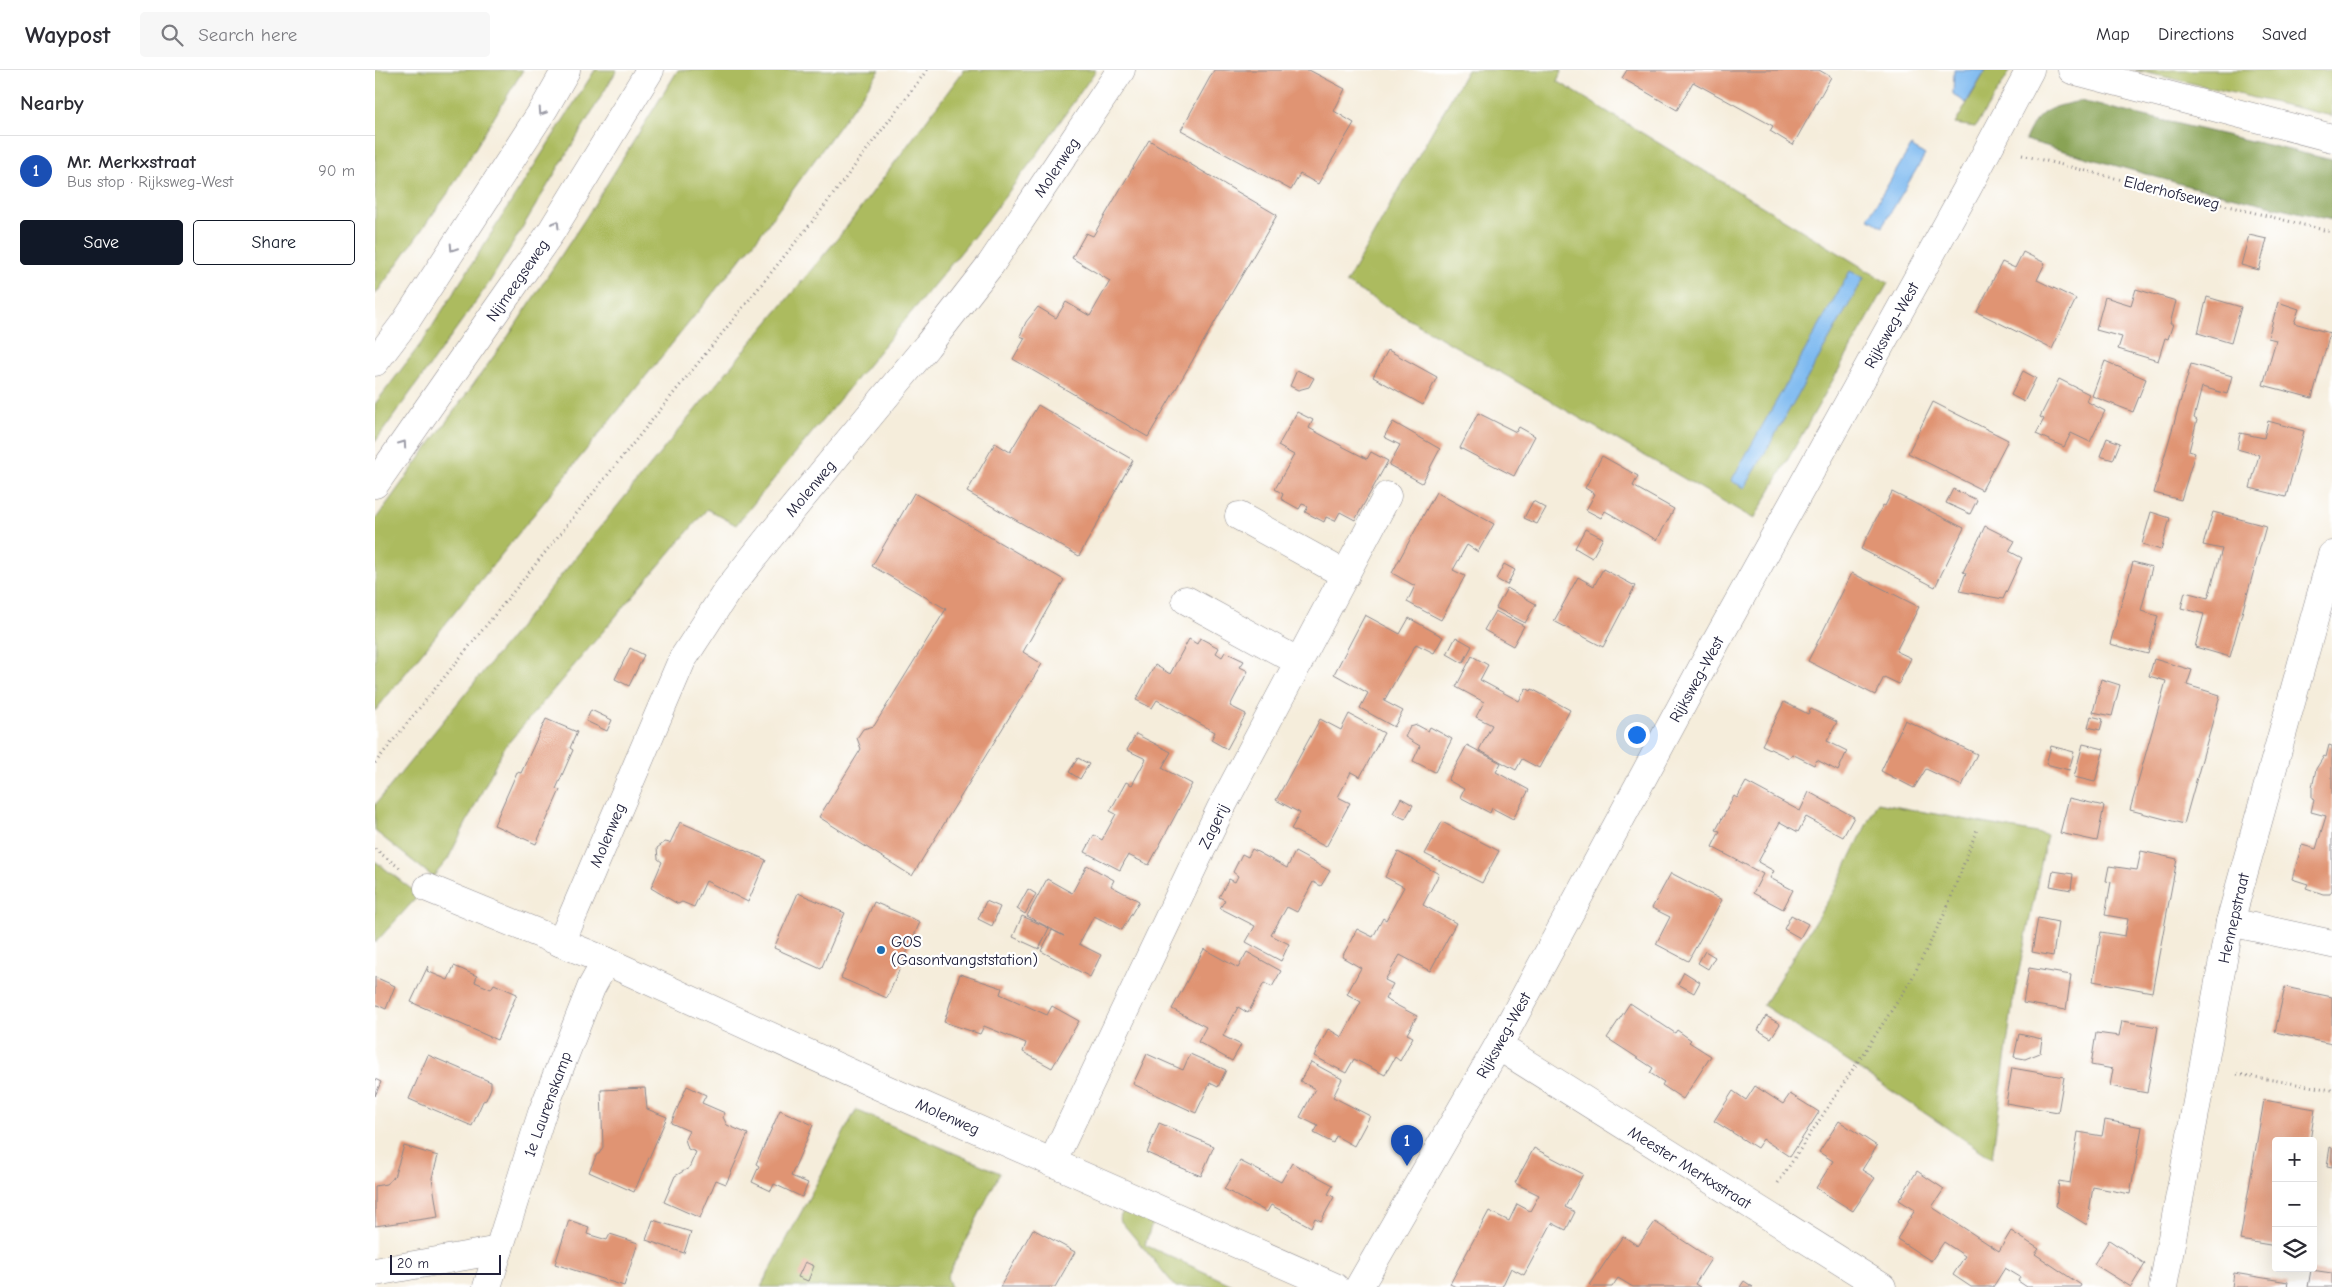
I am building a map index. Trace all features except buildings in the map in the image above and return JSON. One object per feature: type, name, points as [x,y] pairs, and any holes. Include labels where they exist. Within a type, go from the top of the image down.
[{"type":"main road","points":[[375,362],[411,312],[545,107],[566,70]]},
{"type":"main road","name":"Nijmeegseweg","points":[[375,484],[551,232],[650,70]]},
{"type":"main road","name":"Molenweg","points":[[561,943],[682,660],[727,591],[927,346],[991,264],[1121,70]]},
{"type":"main road","name":"Rijksweg-West","points":[[1359,1287],[1498,1046],[1716,642],[1968,187],[2030,70]]},
{"type":"main road","points":[[2073,70],[2332,138]]},
{"type":"main road","name":"Zagerij","points":[[1052,1162],[1221,808],[1387,496]]},
{"type":"main road","points":[[1239,516],[1346,575]]},
{"type":"main road","name":"Hennepstraat","points":[[2163,1287],[2230,922],[2332,554]]},
{"type":"main road","points":[[1187,600],[1299,662]]},
{"type":"main road","name":"Molenweg","points":[[428,888],[606,961],[879,1086],[1335,1287]]},
{"type":"main road","points":[[2230,922],[2332,944]]},
{"type":"main road","name":"1e Laurenskamp","points":[[487,1287],[542,1113],[591,988],[606,961]]},
{"type":"main road","name":"Meester Merkxstraat","points":[[1498,1046],[1882,1287]]},
{"type":"main road","points":[[375,1272],[499,1250]]},
{"type":"path","points":[[375,764],[820,212],[927,70]]},
{"type":"path","name":"Elderhofseweg","points":[[2021,154],[2332,232]]},
{"type":"path","points":[[1760,1211],[1909,984],[1945,913],[1977,829]]},
{"type":"path","points":[[375,849],[400,869]]},
{"type":"path","points":[[2237,1074],[2332,1090]]},
{"type":"green space","points":[[375,70],[523,70],[448,193],[375,295]]},
{"type":"green space","points":[[595,70],[617,70],[489,283],[375,442],[375,404],[423,341]]},
{"type":"green space","points":[[678,70],[880,70],[760,235],[375,711],[375,520],[507,338],[587,216]]},
{"type":"green space","points":[[964,70],[1096,70],[1038,153],[985,223],[736,525],[707,509],[504,748],[448,859],[433,877],[375,831],[375,805],[704,399],[842,233]]},
{"type":"green space","points":[[1467,70],[1562,70],[1557,81],[1888,283],[1754,519],[1346,283]]},
{"type":"green space","points":[[1986,70],[2011,70],[1975,127],[1955,124]]},
{"type":"green space","points":[[2135,70],[2332,70],[2332,116]]},
{"type":"green space","points":[[2080,101],[2332,160],[2332,220],[2188,186],[2025,140],[2035,122],[2046,111]]},
{"type":"green space","points":[[1877,803],[2047,835],[2013,1000],[1992,1158],[1763,1005],[1834,891]]},
{"type":"green space","points":[[375,861],[419,895],[375,943]]},
{"type":"green space","points":[[856,1110],[1000,1173],[947,1277],[951,1287],[761,1287]]},
{"type":"green space","points":[[1125,1208],[1153,1220],[1145,1245],[1237,1287],[1176,1287],[1119,1219]]},
{"type":"water","points":[[1954,70],[1986,70],[1966,103],[1953,94]]},
{"type":"water","points":[[1911,146],[1925,155],[1882,227],[1868,218]]},
{"type":"water","points":[[1850,271],[1864,278],[1745,488],[1731,481]]},
{"type":"place","name":"GOS (Gasontvangststation)","points":[[881,950]]},
{"type":"place","name":"Mr. Merkxstraat","points":[[1407,1166]]}]
